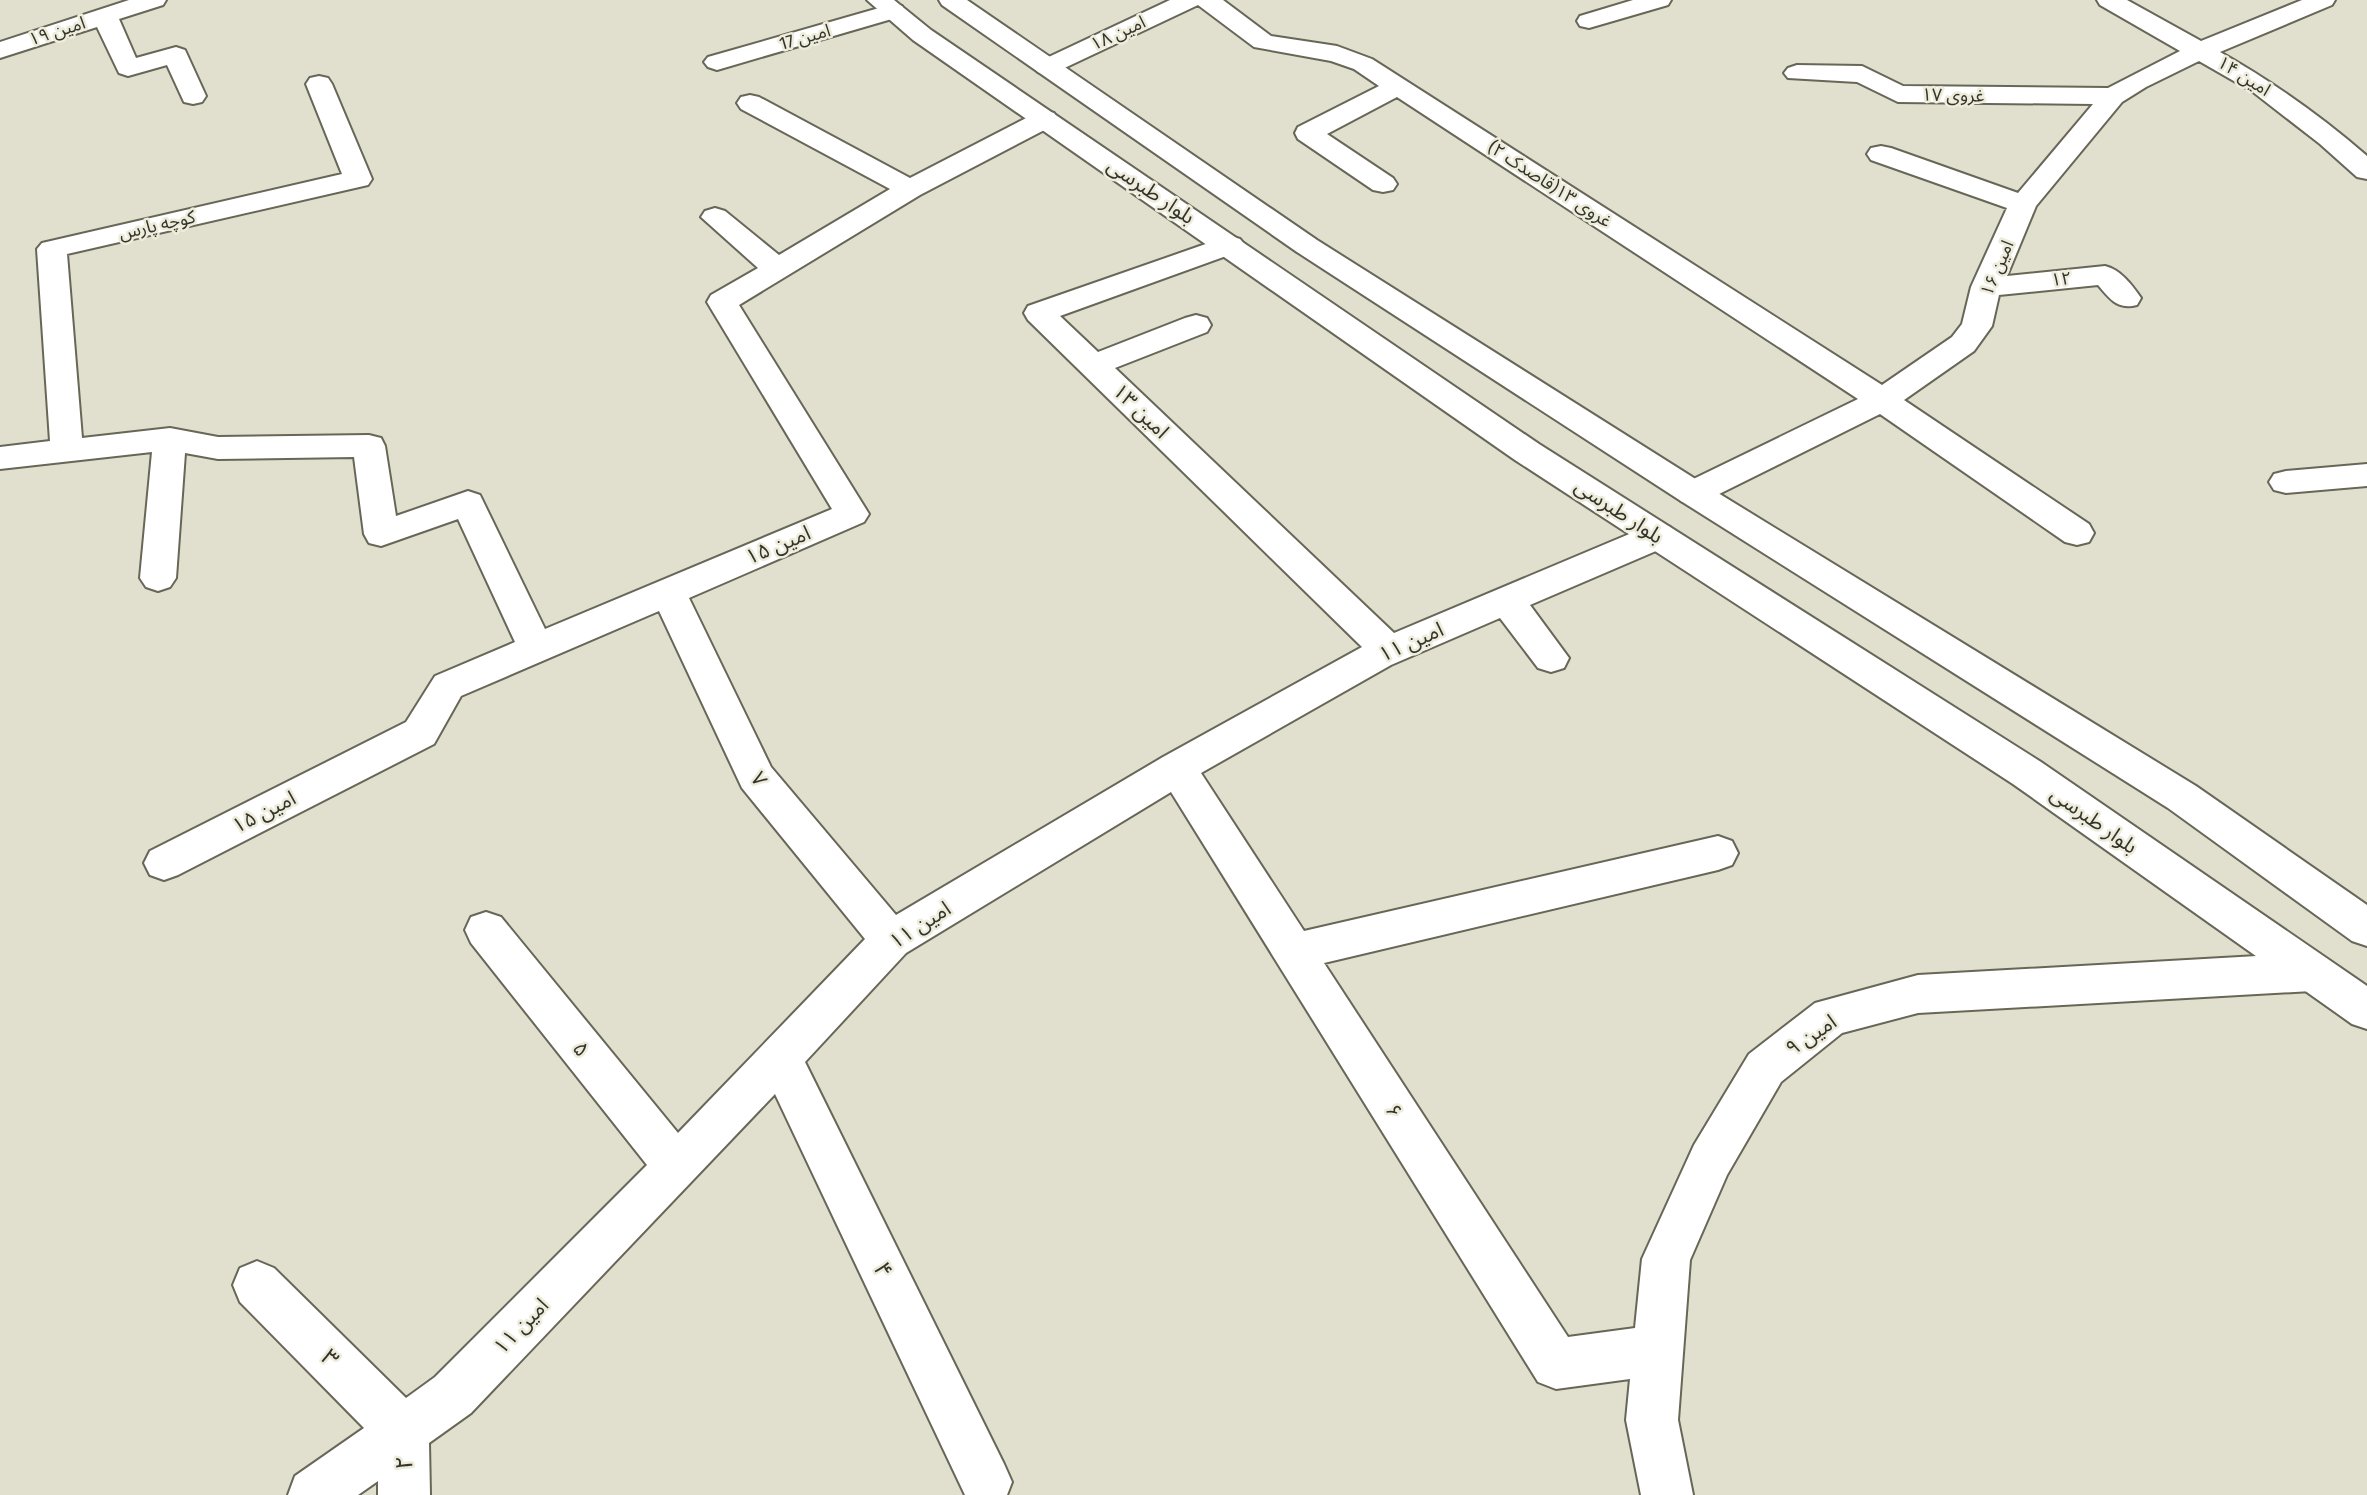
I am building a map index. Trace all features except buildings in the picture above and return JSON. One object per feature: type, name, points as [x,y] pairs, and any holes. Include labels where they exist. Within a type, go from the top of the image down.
[{"type":"street","name":"امین ۱۹","points":[[0,50],[154,0]]},
{"type":"street","name":"بلوار طبرسی","points":[[951,0],[1307,246],[1693,493],[2182,797],[2367,928]]},
{"type":"street","name":"امین ۱۸","points":[[1047,66],[1190,0]]},
{"type":"street","name":"غروی ۱۳(قاصدک ۲)","points":[[1207,0],[1263,42],[1351,58],[1543,178],[1882,400],[2077,533]]},
{"type":"street","points":[[1589,21],[1659,0]]},
{"type":"street","name":"امین ۱۴","points":[[2109,0],[2262,86],[2330,138],[2367,171]]},
{"type":"street","name":"امین ۱۶","points":[[1693,493],[1882,400],[1963,344],[1977,326],[1986,287],[1999,263],[2023,204],[2113,96],[2137,81],[2202,50],[2323,0]]},
{"type":"street","name":"بلوار طبرسی","points":[[886,6],[922,35],[1527,452],[2027,773],[2367,1010]]},
{"type":"street","name":"امین 17","points":[[716,62],[886,6]]},
{"type":"street","points":[[105,16],[128,68],[176,55],[193,96]]},
{"type":"street","name":"غروی ۱۷","points":[[1797,73],[1863,74],[1898,94],[2113,96]]},
{"type":"street","name":"کوچه پارس","points":[[67,450],[52,249],[358,179],[318,84]]},
{"type":"street","points":[[1383,184],[1308,133],[1396,87]]},
{"type":"street","points":[[750,103],[910,189]]},
{"type":"street","name":"امین ۱۵","points":[[164,863],[419,733],[448,686],[852,514],[722,302],[910,189],[1045,119]]},
{"type":"street","points":[[1881,153],[2023,204]]},
{"type":"street","points":[[715,217],[777,269]]},
{"type":"street","name":"امین ۱۳","points":[[1230,245],[1039,313],[1389,651]]},
{"type":"street","name":"۱۲","points":[[1986,287],[2105,275],[2126,298]]},
{"type":"street","points":[[1093,365],[1196,325]]},
{"type":"street","points":[[158,578],[170,439]]},
{"type":"street","points":[[0,458],[170,439],[218,448],[369,446],[381,534],[468,503],[536,648]]},
{"type":"street","points":[[2286,482],[2367,475]]},
{"type":"street","name":"امین ۱۱","points":[[314,1495],[453,1395],[677,1167],[891,940],[1177,768],[1389,651],[1658,536]]},
{"type":"street","name":"۷","points":[[668,592],[756,777],[891,940]]},
{"type":"street","points":[[1506,600],[1551,658]]},
{"type":"street","name":"۶","points":[[1177,768],[1556,1364],[1658,1350]]},
{"type":"street","points":[[1292,952],[1718,853]]},
{"type":"street","name":"۵","points":[[486,930],[677,1167]]},
{"type":"street","name":"امین ۹","points":[[1667,1495],[1652,1420],[1666,1259],[1710,1160],[1765,1068],[1830,1017],[1918,994],[2312,972]]},
{"type":"street","name":"۴","points":[[780,1058],[986,1482]]},
{"type":"street","name":"۳","points":[[257,1285],[403,1431]]},
{"type":"street","name":"۲","points":[[403,1431],[404,1495]]}]
